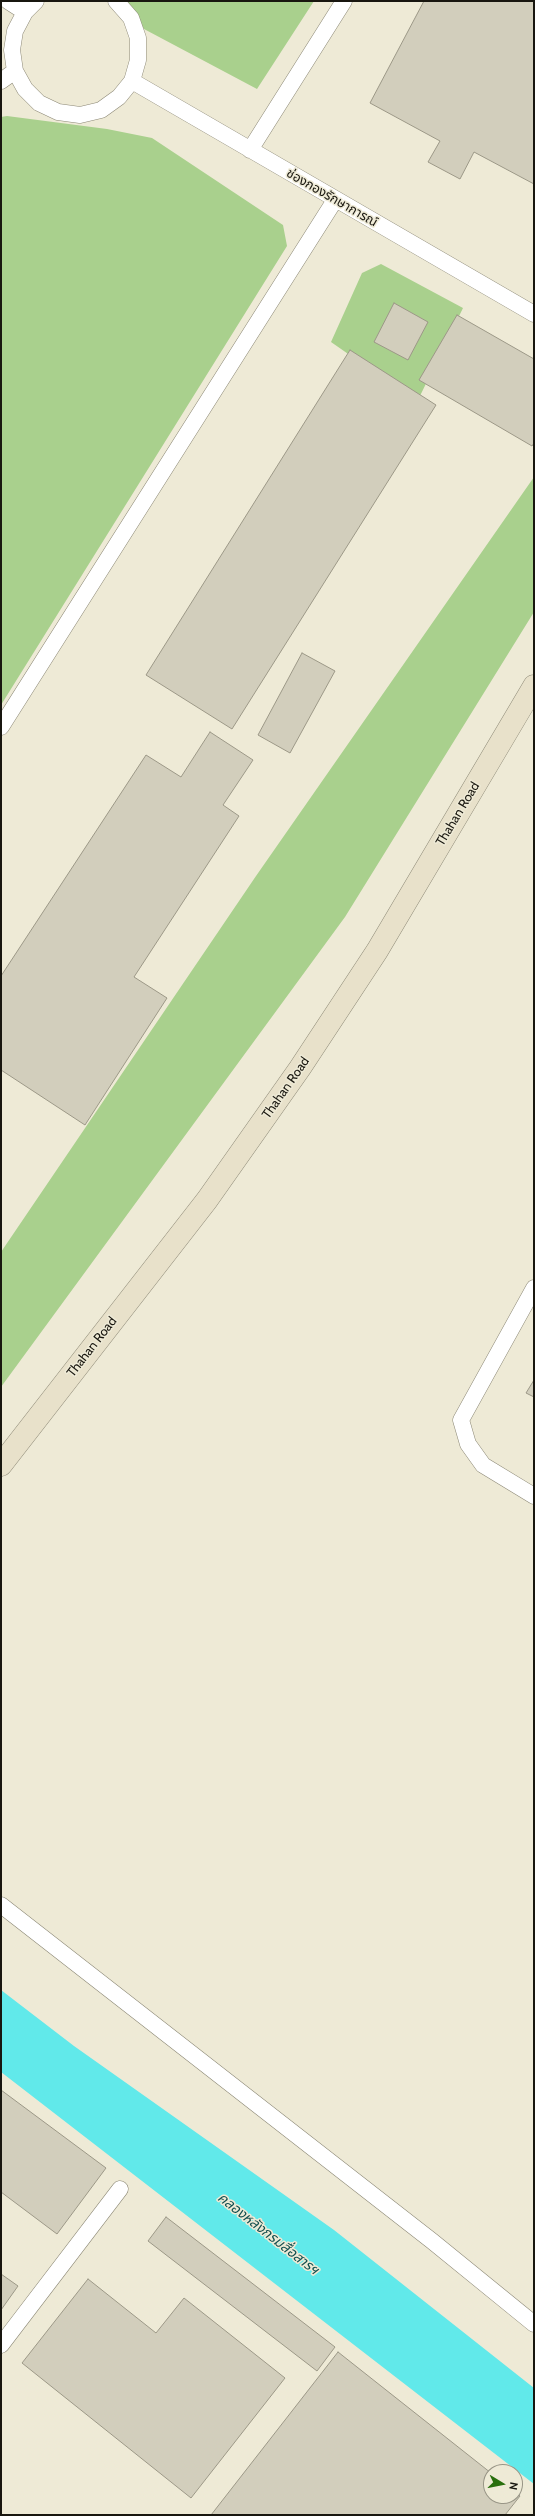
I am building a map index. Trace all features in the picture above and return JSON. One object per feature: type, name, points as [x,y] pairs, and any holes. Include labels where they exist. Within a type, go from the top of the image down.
[{"type":"main road","name":"Thahan Road","points":[[1,1465],[207,1200],[300,1068],[377,951],[534,686]]},
{"type":"lane","points":[[8,1],[30,6],[15,31],[12,50],[15,71],[25,89],[40,103],[58,112],[80,114],[101,110],[118,97],[132,81],[138,60],[138,38],[131,18],[116,1]]},
{"type":"lane","points":[[250,150],[344,1]]},
{"type":"lane","points":[[1,81],[15,71]]},
{"type":"lane","name":"ช่องกองรักษาการณ์","points":[[132,81],[534,314]]},
{"type":"lane","points":[[1,727],[335,200]]},
{"type":"lane","points":[[534,1288],[461,1420],[468,1444],[483,1465],[534,1496]]},
{"type":"lane","points":[[1,1905],[432,2241],[534,2324]]},
{"type":"lane","points":[[1,2345],[120,2189]]},
{"type":"green space","points":[[125,1],[314,1],[257,89],[144,29]]},
{"type":"green space","points":[[7,116],[107,129],[152,138],[283,225],[287,246],[1,705],[1,117]]},
{"type":"green space","points":[[381,264],[463,308],[417,402],[331,342],[362,273]]},
{"type":"green space","points":[[534,477],[534,612],[345,917],[1,1387],[1,1252],[256,876]]},
{"type":"water","name":"คลองหลังกรมสื่อสารฯ","points":[[1,1990],[74,2046],[334,2230],[534,2388],[534,2484],[523,2475],[523,2464],[508,2464],[1,2072]]},
{"type":"building","points":[[424,1],[534,1],[534,184],[474,152],[460,179],[428,162],[440,141],[370,103]]},
{"type":"building","points":[[394,303],[428,322],[408,360],[374,342]]},
{"type":"building","points":[[457,315],[534,359],[534,443],[532,446],[419,380]]},
{"type":"building","points":[[350,350],[436,405],[232,729],[146,675]]},
{"type":"building","points":[[302,653],[335,671],[290,753],[258,735]]},
{"type":"building","points":[[210,732],[253,760],[223,805],[239,816],[134,977],[167,998],[85,1125],[1,1070],[1,976],[146,755],[181,777]]},
{"type":"building","points":[[534,1380],[534,1397],[526,1393]]},
{"type":"building","points":[[1,2090],[106,2168],[57,2234],[1,2192]]},
{"type":"building","points":[[166,2217],[335,2347],[317,2371],[148,2241]]},
{"type":"building","points":[[1,2274],[18,2286],[1,2310]]},
{"type":"building","points":[[88,2279],[156,2333],[184,2298],[285,2378],[191,2498],[22,2363]]},
{"type":"building","points":[[338,2352],[483,2467],[483,2504],[514,2504],[505,2515],[211,2515]]}]
